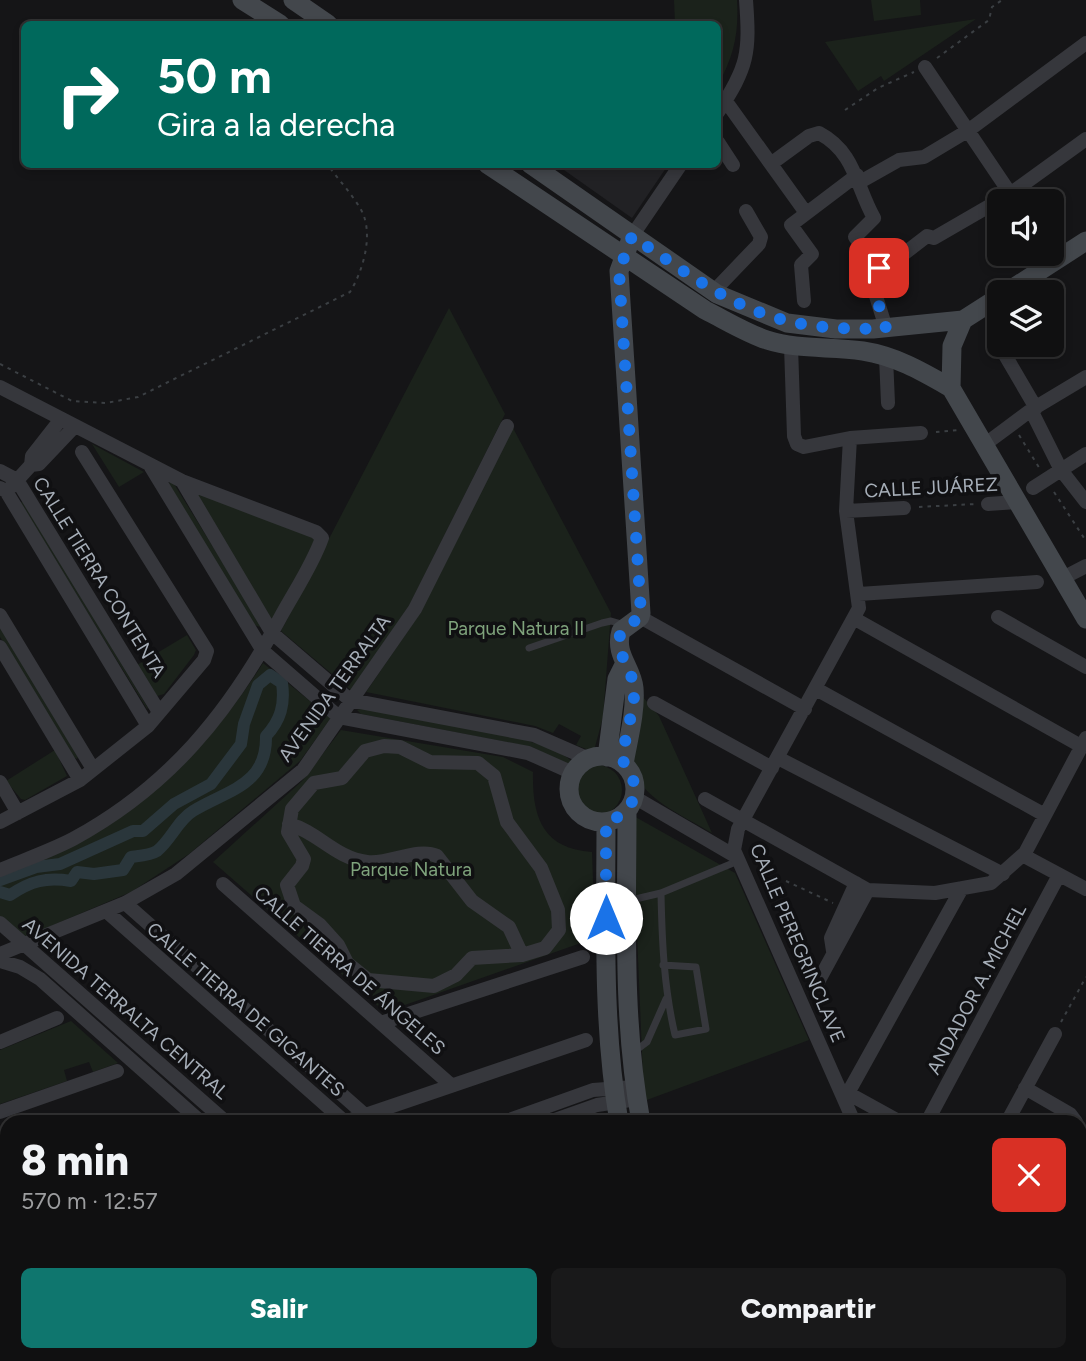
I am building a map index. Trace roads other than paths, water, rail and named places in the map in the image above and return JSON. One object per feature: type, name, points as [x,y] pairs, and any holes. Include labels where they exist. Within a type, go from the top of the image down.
[{"type":"street","points":[[242,0],[275,21]]},
{"type":"street","points":[[293,0],[318,13]]},
{"type":"street","points":[[746,0],[747,56],[722,106],[770,161],[806,213]]},
{"type":"street","points":[[805,313],[801,265],[812,254],[791,225],[859,178],[899,160],[924,157],[969,130],[1086,43]]},
{"type":"street","points":[[925,66],[1008,189]]},
{"type":"street","points":[[770,161],[809,136],[819,133],[832,140],[849,158],[874,218],[855,237],[879,268]]},
{"type":"street","points":[[1023,189],[1086,139]]},
{"type":"street","points":[[721,147],[733,165]]},
{"type":"street","points":[[493,168],[705,310],[766,340],[791,346],[862,351],[887,357],[921,370],[951,388],[1086,619]]},
{"type":"street","points":[[536,168],[714,291],[752,310],[805,313],[886,328],[963,320],[987,305]]},
{"type":"street","points":[[150,466],[263,651],[340,717],[528,753],[573,773],[606,760],[634,691],[632,675],[624,666],[618,644],[633,621],[620,287],[623,255],[632,236],[678,168]]},
{"type":"street","points":[[879,268],[888,266],[927,236],[934,238],[987,210]]},
{"type":"street","points":[[714,291],[759,244],[761,237],[746,211]]},
{"type":"street","points":[[1064,252],[1086,242]]},
{"type":"street","points":[[1023,280],[1042,266]]},
{"type":"street","points":[[879,268],[874,290],[886,328]]},
{"type":"street","points":[[951,388],[951,353],[963,320]]},
{"type":"street","points":[[791,346],[794,436],[797,444],[804,447],[850,438],[921,433]]},
{"type":"street","points":[[887,357],[888,403]]},
{"type":"street","points":[[1005,357],[1033,409],[1060,470],[1086,502]]},
{"type":"street","points":[[979,437],[1086,377]]},
{"type":"street","points":[[0,387],[150,466],[182,481],[316,532],[322,538],[263,651],[210,729],[160,779],[114,814],[72,840],[0,870]]},
{"type":"street","points":[[2,492],[31,464],[32,456],[61,419]]},
{"type":"street","points":[[31,464],[39,464],[75,426]]},
{"type":"street","name":"AVENIDA TERRALTA","points":[[0,954],[125,903],[176,874],[303,770],[415,609],[506,426]]},
{"type":"street","points":[[705,799],[862,887],[935,893],[991,883],[1025,853],[1043,814],[1084,742],[1063,736],[855,619],[859,594],[846,511],[850,438]]},
{"type":"street","points":[[0,782],[6,817],[80,780],[148,726],[204,660],[207,651],[82,452]]},
{"type":"street","points":[[1033,488],[1086,454]]},
{"type":"street","name":"CALLE TIERRA CONTENTA","points":[[0,471],[17,480],[159,712]]},
{"type":"street","points":[[182,481],[272,633],[351,701],[534,735],[606,760],[635,785],[631,804],[627,936],[632,1053],[639,1115]]},
{"type":"street","name":"CALLE TIERRA CONTENTA","points":[[2,492],[148,726]]},
{"type":"street","name":"CALLE JUÁREZ","points":[[988,504],[1017,502]]},
{"type":"street","name":"CALLE JUÁREZ","points":[[846,511],[904,508]]},
{"type":"street","points":[[1061,579],[1086,566]]},
{"type":"street","points":[[859,594],[1037,582]]},
{"type":"street","points":[[0,615],[93,769]]},
{"type":"street","points":[[998,617],[1086,667]]},
{"type":"street","name":"CALLE PEREGRINCLAVE","points":[[852,1115],[844,1091],[736,858],[735,839],[855,619]]},
{"type":"street","points":[[633,621],[805,709]]},
{"type":"street","points":[[0,648],[80,780]]},
{"type":"street","points":[[816,689],[1043,814]]},
{"type":"street","points":[[654,703],[1003,874]]},
{"type":"street","points":[[400,747],[430,762],[478,764],[494,776],[507,822],[541,868],[560,917],[559,930],[554,940],[545,948],[522,956],[472,958],[456,975],[435,986],[368,980],[347,962],[338,945],[320,925],[293,906],[288,885],[304,859],[289,838],[289,824],[292,809],[314,783],[342,778],[365,751],[372,748],[400,747]]},
{"type":"street","points":[[573,773],[569,797],[574,808],[583,817],[606,822],[631,804]]},
{"type":"street","points":[[631,804],[736,858]]},
{"type":"street","points":[[606,822],[607,942],[614,1095],[618,1115]]},
{"type":"street","points":[[289,824],[311,833],[340,854],[365,862],[391,862],[424,854],[437,856],[472,901],[509,927],[522,956]]},
{"type":"street","points":[[1025,853],[1028,858],[1086,889]]},
{"type":"street","name":"ANDADOR A. MICHEL","points":[[931,1115],[1059,875]]},
{"type":"street","name":"CALLE TIERRA DE ÁNGELES","points":[[223,884],[451,1085]]},
{"type":"street","points":[[833,951],[831,938],[845,909],[862,887]]},
{"type":"street","points":[[818,982],[833,951],[842,940],[862,887]]},
{"type":"street","points":[[887,1115],[844,1091],[962,888]]},
{"type":"street","name":"CALLE TIERRA DE GIGANTES","points":[[125,903],[365,1115],[586,1040]]},
{"type":"street","name":"CALLE TIERRA DE GIGANTES","points":[[106,911],[337,1115]]},
{"type":"street","name":"AVENIDA TERRALTA CENTRAL","points":[[0,923],[218,1115]]},
{"type":"street","points":[[607,942],[627,936]]},
{"type":"street","points":[[381,1024],[583,957]]},
{"type":"street","name":"AVENIDA TERRALTA CENTRAL","points":[[0,961],[20,967],[40,979],[193,1115]]},
{"type":"street","points":[[0,1042],[57,1018]]},
{"type":"street","points":[[1011,1115],[1055,1034]]},
{"type":"street","points":[[0,1112],[117,1071]]},
{"type":"street","points":[[1025,1088],[1071,1115]]},
{"type":"street","points":[[523,1115],[593,1090],[614,1095]]},
{"type":"street","points":[[566,1115],[614,1095],[635,1093]]},
{"type":"lane","points":[[529,648],[602,622],[633,621]]},
{"type":"lane","points":[[627,901],[661,893],[736,858]]},
{"type":"lane","points":[[661,893],[663,965],[676,1035],[706,1029],[696,967],[663,965]]},
{"type":"lane","points":[[632,1053],[647,1042],[667,998]]},
{"type":"waterway","points":[[0,880],[36,867],[60,864],[133,831],[143,831],[174,804],[211,784],[241,744],[244,724],[258,685],[270,675],[282,683],[281,711],[266,736],[265,753],[260,766],[243,784],[188,815],[157,851],[131,857],[123,870],[94,874],[77,872],[71,881],[46,880],[32,883],[10,895],[0,892]]},
{"type":"park label","name":"Parque Natura II","points":[[516,628]]},
{"type":"park label","name":"Parque Natura","points":[[411,869]]}]
